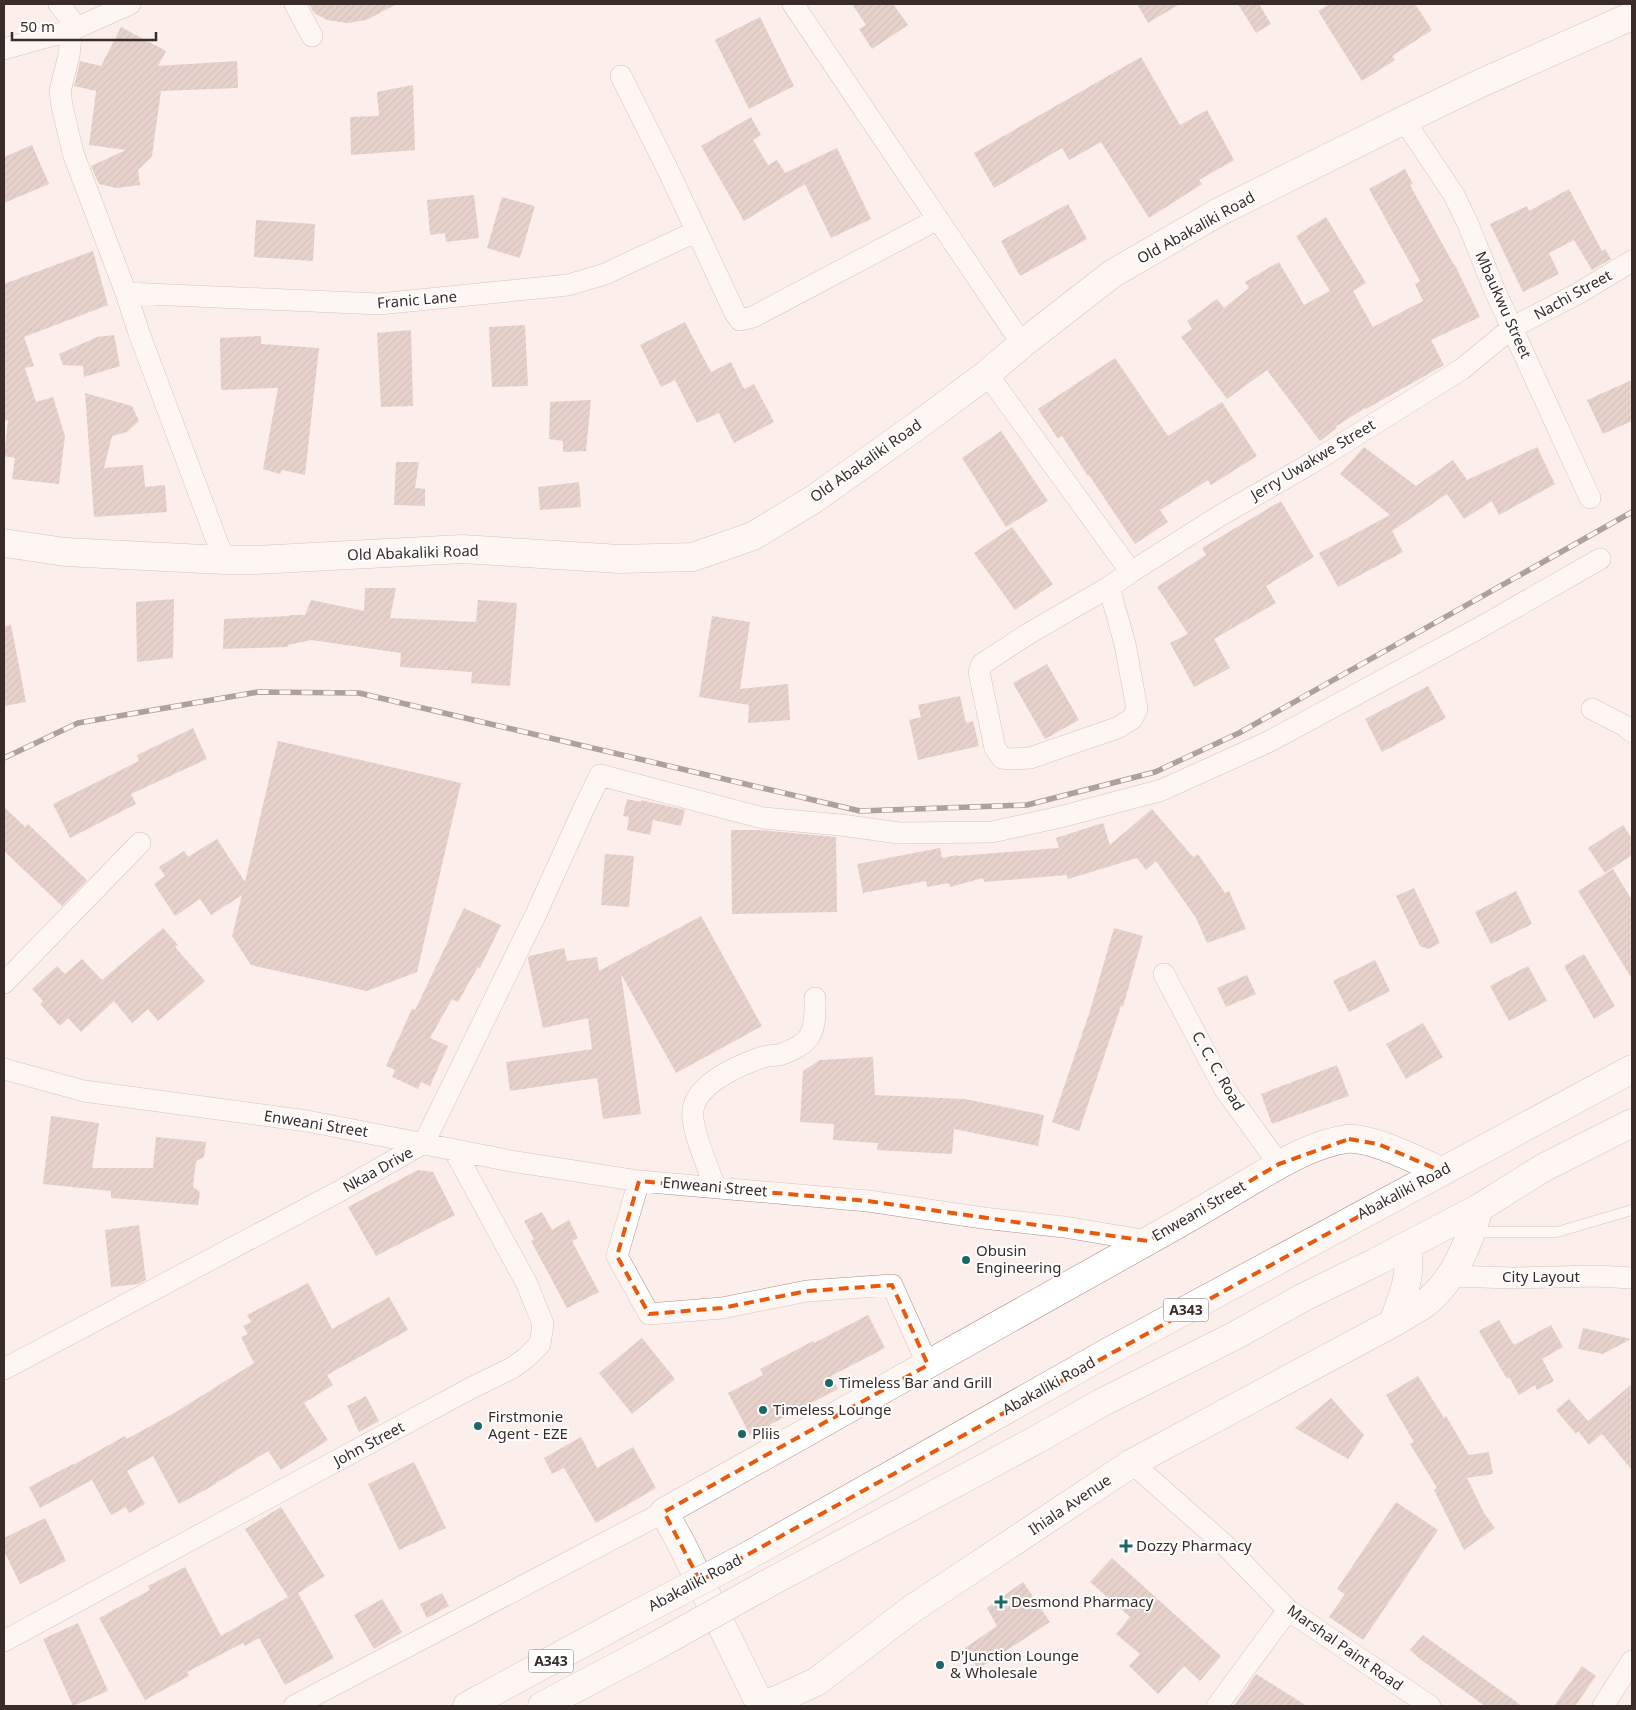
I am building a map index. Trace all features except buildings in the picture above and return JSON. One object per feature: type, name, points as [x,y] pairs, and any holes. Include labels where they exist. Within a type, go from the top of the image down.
[{"type":"main road","name":"Old Abakaliki Road","points":[[4,543],[65,552],[224,560],[462,549],[620,558],[693,556],[753,536],[814,499],[987,374],[1022,344],[1120,270],[1218,213],[1481,83],[1632,16]]},
{"type":"main road","name":"Abakaliki Road","points":[[467,1706],[744,1558],[1110,1351],[1632,1069]]},
{"type":"main road","name":"A343","points":[[542,1706],[1101,1404],[1236,1335],[1304,1297],[1402,1248],[1475,1220],[1543,1168],[1632,1124]]},
{"type":"main road","name":"Enweani Street","points":[[1148,1240],[1279,1164],[1335,1141],[1349,1139],[1378,1144],[1441,1171]]},
{"type":"main road","points":[[1405,1191],[1406,1156]]},
{"type":"main road","name":"Ihiala Avenue","points":[[759,1706],[779,1700],[816,1682],[912,1609],[1132,1463],[1393,1323],[1422,1305],[1435,1294],[1450,1276],[1475,1220]]},
{"type":"main road","points":[[759,1706],[681,1543],[664,1512],[1148,1240]]},
{"type":"main road","points":[[1393,1323],[1401,1300],[1408,1268],[1408,1255],[1402,1248]]},
{"type":"street","points":[[59,4],[71,20],[72,30],[69,55],[60,91],[74,153],[224,560]]},
{"type":"street","points":[[4,48],[72,30],[130,4]]},
{"type":"street","points":[[295,4],[312,36]]},
{"type":"street","points":[[793,4],[1022,344]]},
{"type":"street","points":[[622,76],[740,320],[754,317],[938,219]]},
{"type":"street","name":"Mbaukwu Street","points":[[1404,120],[1454,195],[1468,224],[1494,289],[1590,498]]},
{"type":"street","name":"Franic Lane","points":[[126,293],[380,304],[568,285],[605,274],[697,231]]},
{"type":"street","name":"Nachi Street","points":[[1513,327],[1579,293],[1632,261]]},
{"type":"street","name":"Jerry Uwakwe Street","points":[[1110,587],[1125,644],[1137,709],[1132,719],[1117,728],[1030,758],[1002,758],[995,748],[979,672],[982,664],[1462,369],[1513,327]]},
{"type":"street","points":[[987,374],[1130,572]]},
{"type":"street","name":"Nkaa Drive","points":[[4,1369],[338,1192],[424,1144],[536,914],[600,775],[763,818],[841,825],[899,833],[992,832],[1060,817],[1162,790],[1270,741],[1481,627],[1600,559]]},
{"type":"street","points":[[1592,708],[1625,726],[1632,732]]},
{"type":"street","points":[[4,983],[140,843]]},
{"type":"street","name":"C. C. C. Road","points":[[1164,974],[1224,1088],[1279,1164]]},
{"type":"street","points":[[715,1187],[696,1133],[693,1111],[699,1096],[712,1082],[720,1078],[765,1056],[782,1054],[796,1048],[810,1036],[814,1020],[815,998]]},
{"type":"street","name":"Enweani Street","points":[[4,1069],[84,1092],[307,1121],[511,1161],[639,1181],[868,1200],[983,1218],[1064,1227],[1148,1240]]},
{"type":"street","name":"John Street","points":[[4,1641],[471,1388],[512,1368],[526,1358],[540,1344],[543,1324],[527,1284],[454,1150]]},
{"type":"street","points":[[639,1181],[617,1256],[649,1314],[722,1308],[807,1291],[892,1285],[928,1365]]},
{"type":"street","name":"City Layout","points":[[1450,1276],[1513,1278],[1596,1276],[1632,1278]]},
{"type":"street","name":"Marshal Paint Road","points":[[1132,1463],[1226,1546],[1288,1610],[1430,1706]]},
{"type":"street","points":[[294,1706],[664,1512]]},
{"type":"street","points":[[1217,1706],[1288,1610]]},
{"type":"street","points":[[1603,1706],[1632,1660]]},
{"type":"lane","points":[[1475,1220],[1557,1232],[1632,1210]]},
{"type":"highlighted area","points":[[1349,1139],[1378,1144],[1441,1171],[700,1581],[664,1512],[928,1365],[892,1285],[807,1291],[722,1308],[649,1314],[617,1256],[639,1181],[868,1201],[1148,1241],[1279,1164]]},
{"type":"railway","points":[[4,758],[78,723],[258,692],[359,693],[860,811],[1027,805],[1155,772],[1239,733],[1632,512]]},
{"type":"place","name":"Obusin Engineering","points":[[966,1260]]},
{"type":"place","name":"Timeless Bar and Grill","points":[[829,1383]]},
{"type":"place","name":"Timeless Lounge","points":[[763,1410]]},
{"type":"place","name":"Firstmonie Agent - EZE","points":[[478,1426]]},
{"type":"place","name":"Pliis","points":[[742,1434]]},
{"type":"place","name":"Dozzy Pharmacy","points":[[1126,1546]]},
{"type":"place","name":"Desmond Pharmacy","points":[[1001,1602]]},
{"type":"place","name":"D'Junction Lounge & Wholesale","points":[[940,1665]]}]
